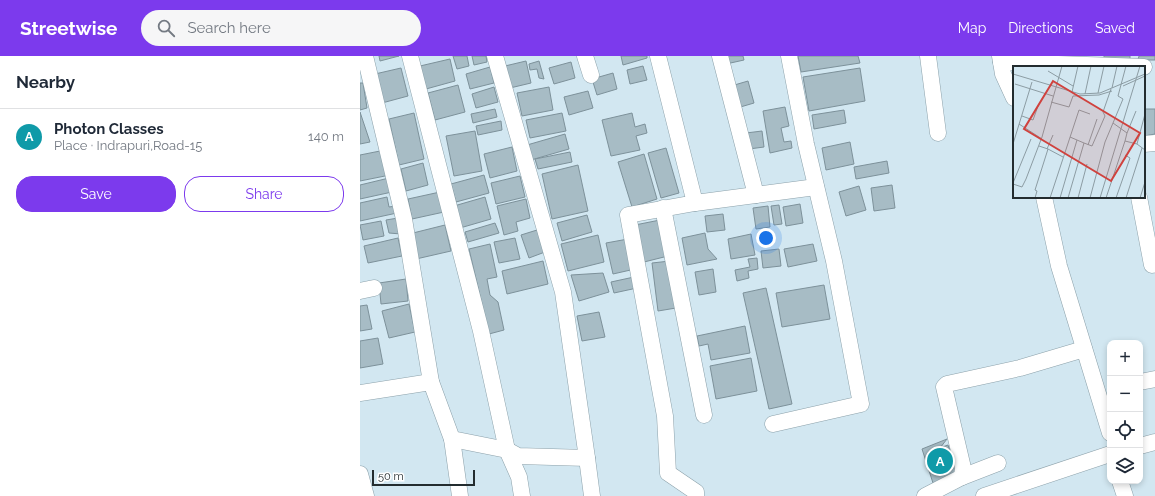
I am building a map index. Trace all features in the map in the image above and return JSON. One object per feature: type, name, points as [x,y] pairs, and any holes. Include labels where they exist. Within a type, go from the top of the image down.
[{"type":"street","points":[[365,56],[365,75],[403,212],[431,382],[452,439],[460,496]]},
{"type":"street","points":[[410,56],[481,331],[507,450],[519,477],[522,496]]},
{"type":"street","points":[[495,56],[563,292],[592,496]]},
{"type":"street","points":[[585,56],[591,75]]},
{"type":"street","points":[[658,56],[695,203]]},
{"type":"street","points":[[720,56],[756,195]]},
{"type":"street","points":[[773,424],[861,404],[834,261],[816,187],[789,56]]},
{"type":"street","points":[[928,56],[938,133]]},
{"type":"street","points":[[1013,96],[1003,74],[1001,59],[1126,66]]},
{"type":"street","points":[[1145,144],[1155,143]]},
{"type":"street","points":[[696,496],[696,492],[668,473],[665,416],[628,215],[695,203],[816,187]]},
{"type":"street","points":[[1044,198],[1059,266],[1084,349],[1103,390],[1107,414]]},
{"type":"street","points":[[1139,198],[1152,265]]},
{"type":"street","points":[[663,208],[704,415]]},
{"type":"street","points":[[962,477],[963,468],[944,387],[947,384],[1020,368],[1084,349]]},
{"type":"street","points":[[1143,381],[1155,379]]},
{"type":"street","points":[[360,393],[431,382]]},
{"type":"street","points":[[452,439],[507,450],[518,456],[587,458]]},
{"type":"street","points":[[1143,445],[1155,442]]},
{"type":"street","points":[[984,496],[1107,455]]},
{"type":"street","points":[[925,496],[944,492],[962,477],[998,463]]},
{"type":"street","points":[[360,474],[366,496]]},
{"type":"street","points":[[1121,484],[1125,496]]},
{"type":"building","points":[[379,56],[399,56],[380,61]]},
{"type":"building","points":[[453,56],[467,56],[469,66],[457,69]]},
{"type":"building","points":[[472,56],[486,56],[487,62],[474,65]]},
{"type":"building","points":[[621,56],[647,56],[647,58],[623,65]]},
{"type":"building","points":[[724,56],[743,56],[744,60],[726,64]]},
{"type":"building","points":[[798,56],[858,56],[860,63],[801,72]]},
{"type":"building","points":[[1104,56],[1130,56],[1130,59],[1104,58]]},
{"type":"building","points":[[1139,56],[1155,56],[1155,60],[1138,60]]},
{"type":"building","points":[[450,59],[455,81],[426,89],[420,66]]},
{"type":"building","points":[[526,61],[531,83],[510,88],[505,66]]},
{"type":"building","points":[[539,61],[544,79],[539,78],[537,69],[530,70],[529,64]]},
{"type":"building","points":[[571,62],[575,78],[554,84],[549,68]]},
{"type":"building","points":[[643,66],[647,80],[630,84],[627,70]]},
{"type":"building","points":[[490,67],[494,83],[470,89],[466,74]]},
{"type":"building","points":[[401,68],[408,96],[382,103],[375,74]]},
{"type":"building","points":[[860,68],[865,101],[809,111],[803,77]]},
{"type":"building","points":[[613,73],[617,89],[597,95],[592,79]]},
{"type":"building","points":[[748,81],[754,103],[737,108],[731,86]]},
{"type":"building","points":[[360,83],[363,83],[367,108],[360,110]]},
{"type":"building","points":[[458,85],[465,112],[435,120],[428,93]]},
{"type":"building","points":[[494,87],[498,102],[476,108],[472,94]]},
{"type":"building","points":[[549,87],[553,110],[522,116],[517,93]]},
{"type":"building","points":[[588,91],[593,108],[569,115],[564,97]]},
{"type":"building","points":[[785,107],[789,126],[781,128],[784,142],[791,141],[792,148],[770,153],[763,111]]},
{"type":"building","points":[[495,109],[497,117],[473,123],[471,114]]},
{"type":"building","points":[[1145,109],[1155,109],[1155,134],[1145,136]]},
{"type":"building","points":[[844,110],[846,123],[814,129],[812,115]]},
{"type":"building","points":[[360,112],[370,142],[360,144]]},
{"type":"building","points":[[414,113],[424,159],[399,165],[389,119]]},
{"type":"building","points":[[562,113],[566,131],[530,138],[526,120]]},
{"type":"building","points":[[632,113],[635,127],[645,124],[647,133],[636,136],[640,150],[611,156],[602,120]]},
{"type":"building","points":[[501,121],[502,130],[478,135],[476,126]]},
{"type":"building","points":[[475,131],[482,171],[454,176],[446,136]]},
{"type":"building","points":[[762,131],[764,147],[749,149],[746,133]]},
{"type":"building","points":[[565,134],[569,149],[531,160],[527,145]]},
{"type":"building","points":[[850,142],[854,164],[826,170],[822,148]]},
{"type":"building","points":[[512,147],[517,171],[490,178],[484,154]]},
{"type":"building","points":[[666,148],[679,193],[661,198],[648,153]]},
{"type":"building","points":[[385,150],[390,175],[360,181],[360,155]]},
{"type":"building","points":[[570,152],[572,162],[538,169],[535,159]]},
{"type":"building","points":[[644,154],[657,199],[632,207],[618,162]]},
{"type":"building","points":[[887,161],[889,173],[856,179],[854,167]]},
{"type":"building","points":[[423,163],[428,185],[406,191],[401,169]]},
{"type":"building","points":[[578,165],[588,211],[552,219],[542,174]]},
{"type":"building","points":[[484,175],[489,193],[456,202],[451,184]]},
{"type":"building","points":[[520,176],[525,197],[496,204],[491,183]]},
{"type":"building","points":[[389,178],[392,192],[360,199],[360,185]]},
{"type":"building","points":[[892,185],[895,208],[874,211],[871,188]]},
{"type":"building","points":[[859,186],[866,210],[846,216],[839,192]]},
{"type":"building","points":[[440,192],[444,212],[412,219],[408,199]]},
{"type":"building","points":[[387,197],[389,207],[396,206],[397,213],[360,221],[360,203]]},
{"type":"building","points":[[485,197],[491,219],[460,228],[454,206]]},
{"type":"building","points":[[526,199],[530,218],[516,222],[518,231],[504,235],[497,206]]},
{"type":"building","points":[[800,204],[803,223],[786,226],[783,207]]},
{"type":"building","points":[[779,205],[782,224],[774,225],[771,206]]},
{"type":"building","points":[[768,206],[770,227],[756,229],[753,208]]},
{"type":"building","points":[[723,214],[725,230],[707,232],[705,216]]},
{"type":"building","points":[[587,215],[592,232],[562,241],[557,223]]},
{"type":"building","points":[[398,218],[401,234],[389,233],[386,220]]},
{"type":"building","points":[[660,220],[668,256],[644,262],[635,225]]},
{"type":"building","points":[[381,221],[384,236],[363,240],[360,225]]},
{"type":"building","points":[[495,223],[499,233],[468,242],[465,232]]},
{"type":"building","points":[[445,225],[451,251],[416,259],[409,234]]},
{"type":"building","points":[[537,230],[545,252],[529,258],[521,235]]},
{"type":"building","points":[[705,233],[708,249],[717,259],[687,265],[682,238]]},
{"type":"building","points":[[751,234],[755,255],[731,259],[728,239]]},
{"type":"building","points":[[598,235],[604,262],[568,271],[561,244]]},
{"type":"building","points":[[398,238],[402,256],[368,263],[364,246]]},
{"type":"building","points":[[515,238],[520,259],[499,263],[494,242]]},
{"type":"building","points":[[628,239],[635,269],[613,274],[606,243]]},
{"type":"building","points":[[490,244],[497,277],[487,279],[490,295],[498,302],[504,330],[489,334],[469,249]]},
{"type":"building","points":[[813,244],[817,261],[788,267],[784,249]]},
{"type":"building","points":[[779,249],[781,266],[763,268],[761,251]]},
{"type":"building","points":[[757,258],[758,269],[748,271],[749,278],[737,281],[735,270],[750,267],[748,259]]},
{"type":"building","points":[[543,261],[548,284],[507,294],[502,271]]},
{"type":"building","points":[[670,261],[676,308],[658,311],[652,263]]},
{"type":"building","points":[[713,269],[716,292],[699,295],[695,272]]},
{"type":"building","points":[[603,273],[609,292],[579,301],[571,275]]},
{"type":"building","points":[[634,277],[637,288],[614,293],[611,282]]},
{"type":"building","points":[[406,279],[408,301],[381,304],[379,283]]},
{"type":"building","points":[[824,285],[830,319],[782,327],[776,293]]},
{"type":"building","points":[[766,288],[792,404],[769,409],[743,293]]},
{"type":"building","points":[[409,304],[415,332],[389,338],[382,311]]},
{"type":"building","points":[[367,305],[372,329],[360,331],[360,306]]},
{"type":"building","points":[[599,312],[605,337],[582,341],[577,316]]},
{"type":"building","points":[[745,326],[750,353],[711,360],[708,344],[699,346],[697,336]]},
{"type":"building","points":[[378,338],[383,364],[360,368],[360,341]]},
{"type":"building","points":[[751,358],[757,391],[716,399],[710,366]]},
{"type":"building","points":[[947,439],[940,448],[948,445],[958,474],[933,483],[922,449]]},
{"type":"place","name":"Photon Classes","points":[[940,461]]}]
